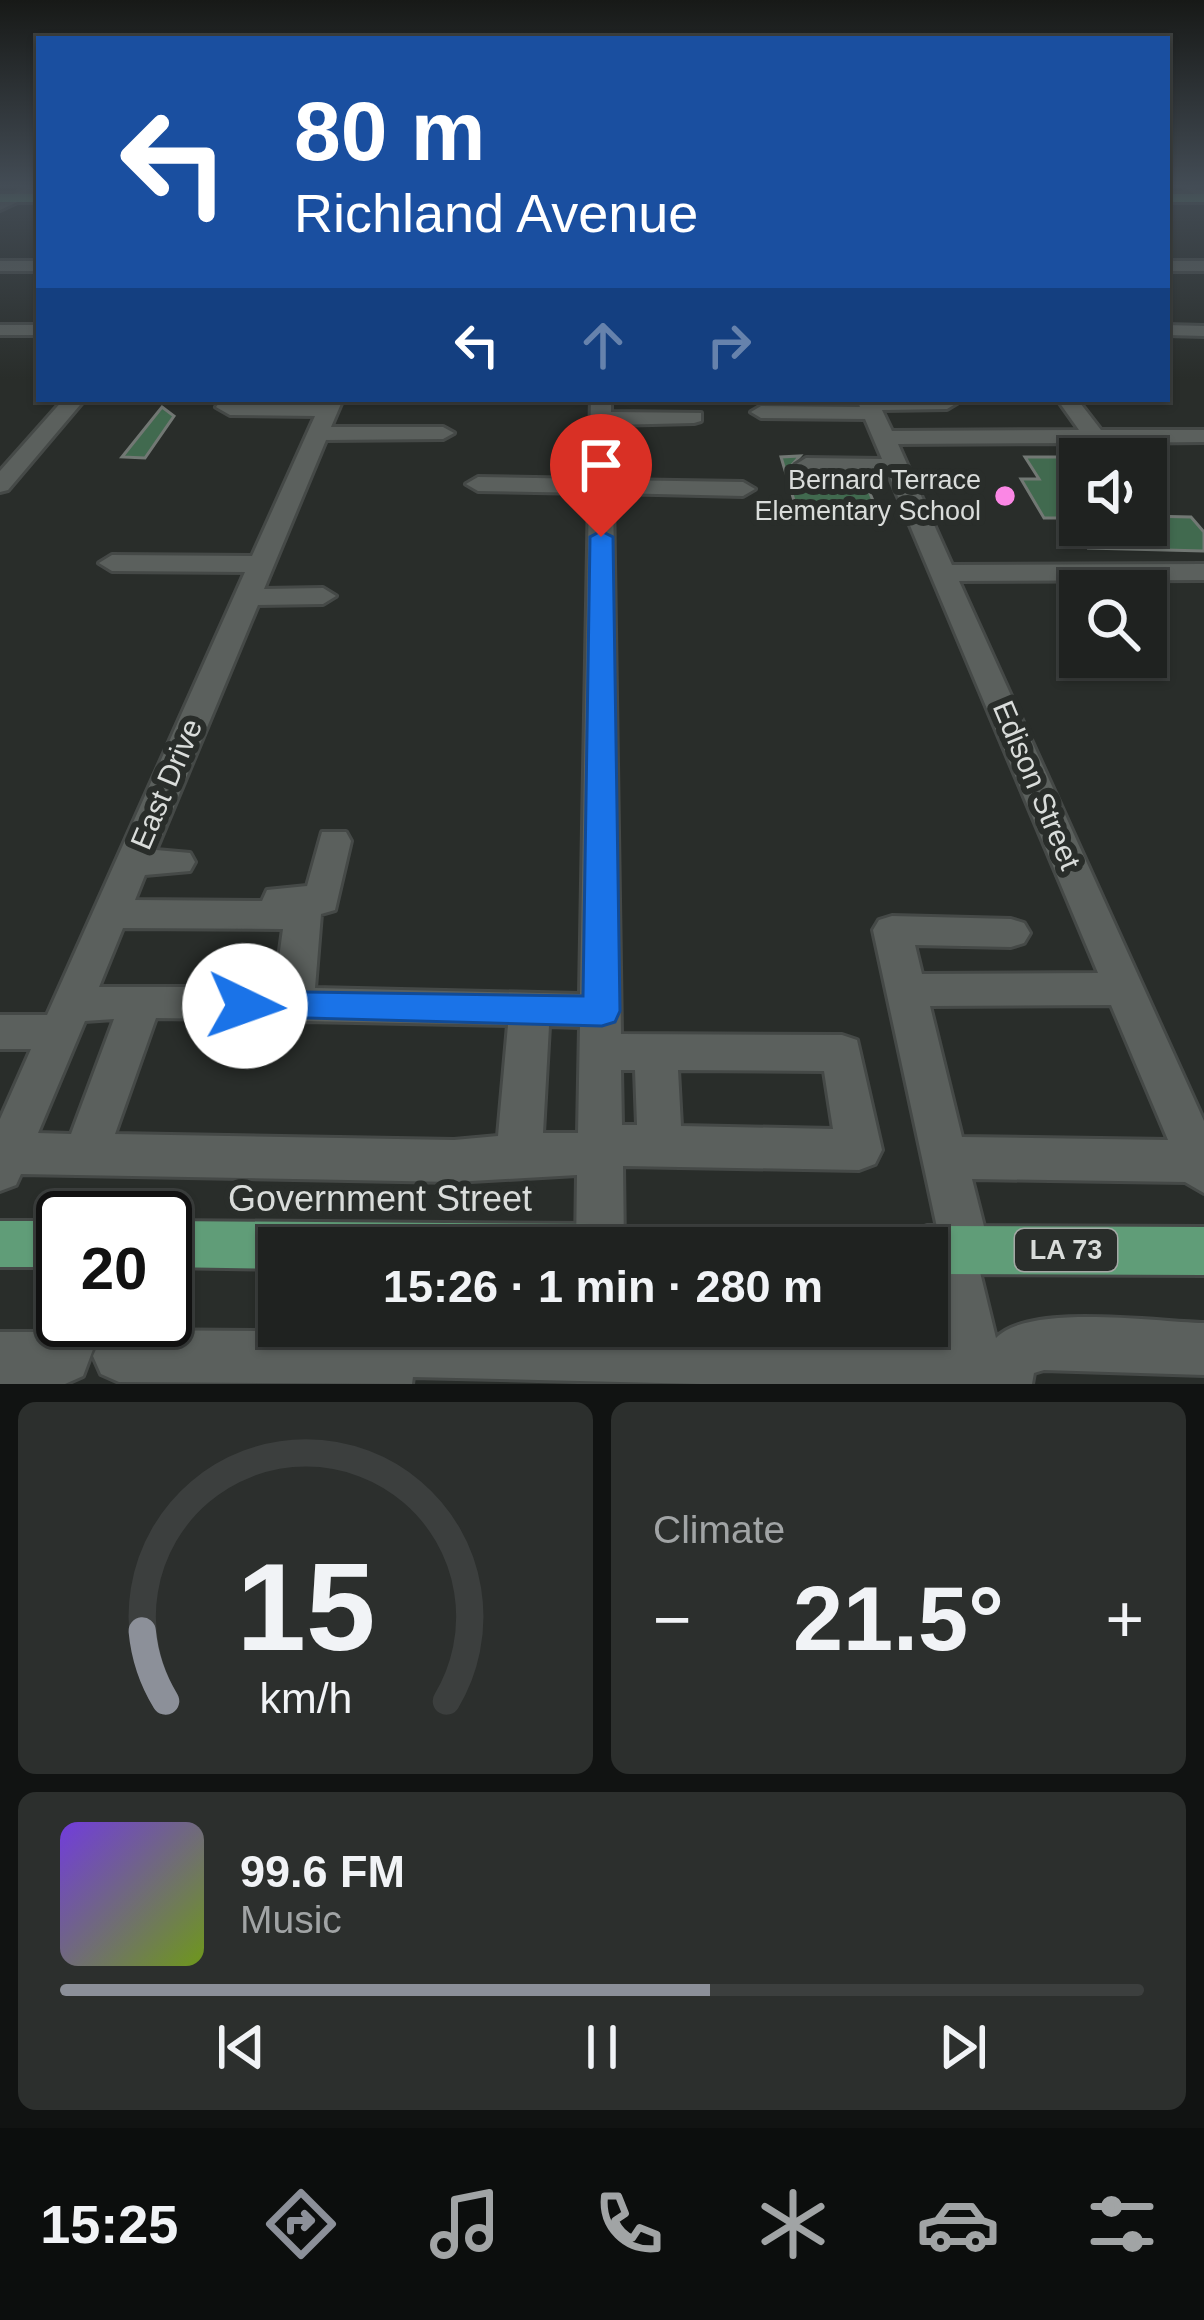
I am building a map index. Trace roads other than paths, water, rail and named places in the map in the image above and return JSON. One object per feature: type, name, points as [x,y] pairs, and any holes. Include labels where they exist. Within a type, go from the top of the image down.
[{"type":"main road","points":[[0,1244],[36,1244]]},
{"type":"main road","name":"Government Street","points":[[192,1244],[258,1245]]},
{"type":"main road","name":"LA 73","points":[[948,1250],[1204,1251]]},
{"type":"street","points":[[0,266],[36,266]]},
{"type":"street","points":[[1170,266],[1204,266]]},
{"type":"street","points":[[0,330],[36,329]]},
{"type":"street","points":[[1170,330],[1204,331]]},
{"type":"street","points":[[0,484],[72,402]]},
{"type":"street","points":[[230,402],[226,407],[230,410],[326,414],[443,433]]},
{"type":"street","points":[[760,412],[823,406],[878,424],[1069,446],[1094,443],[1095,437],[1068,402]]},
{"type":"street","points":[[806,465],[878,424],[947,403]]},
{"type":"street","points":[[598,1227],[602,1150],[601,409],[694,417]]},
{"type":"street","name":"East Drive","points":[[4,1161],[326,414]]},
{"type":"street","name":"Edison Street","points":[[878,424],[947,573],[1202,1166]]},
{"type":"street","points":[[1095,437],[1204,436]]},
{"type":"street","points":[[478,484],[601,490],[743,489]]},
{"type":"street","points":[[112,563],[261,564]]},
{"type":"street","points":[[947,573],[1202,575]]},
{"type":"street","points":[[248,597],[322,596]]},
{"type":"street","points":[[113,907],[322,900],[334,841]]},
{"type":"street","points":[[132,863],[177,862]]},
{"type":"street","points":[[113,907],[303,915],[293,1008]]},
{"type":"street","points":[[947,1227],[944,1158],[892,929],[1011,933]]},
{"type":"street","points":[[906,991],[1124,989]]},
{"type":"street","points":[[86,1154],[141,1002]]},
{"type":"street","points":[[0,1032],[141,1002],[529,1012],[656,1052],[842,1053],[859,1150],[660,1146],[454,1161],[86,1154],[4,1161]]},
{"type":"street","points":[[519,1154],[529,1012]]},
{"type":"street","points":[[656,1052],[660,1146]]},
{"type":"street","points":[[944,1158],[1202,1166]]},
{"type":"street","points":[[948,1250],[987,1378]]},
{"type":"street","points":[[119,1355],[390,1355],[468,1368],[987,1378],[1004,1375],[1017,1352],[1044,1343],[1204,1349]]},
{"type":"street","points":[[0,1358],[66,1354]]},
{"type":"place","name":"Bernard Terrace Elementary School","points":[[1005,496]]}]
